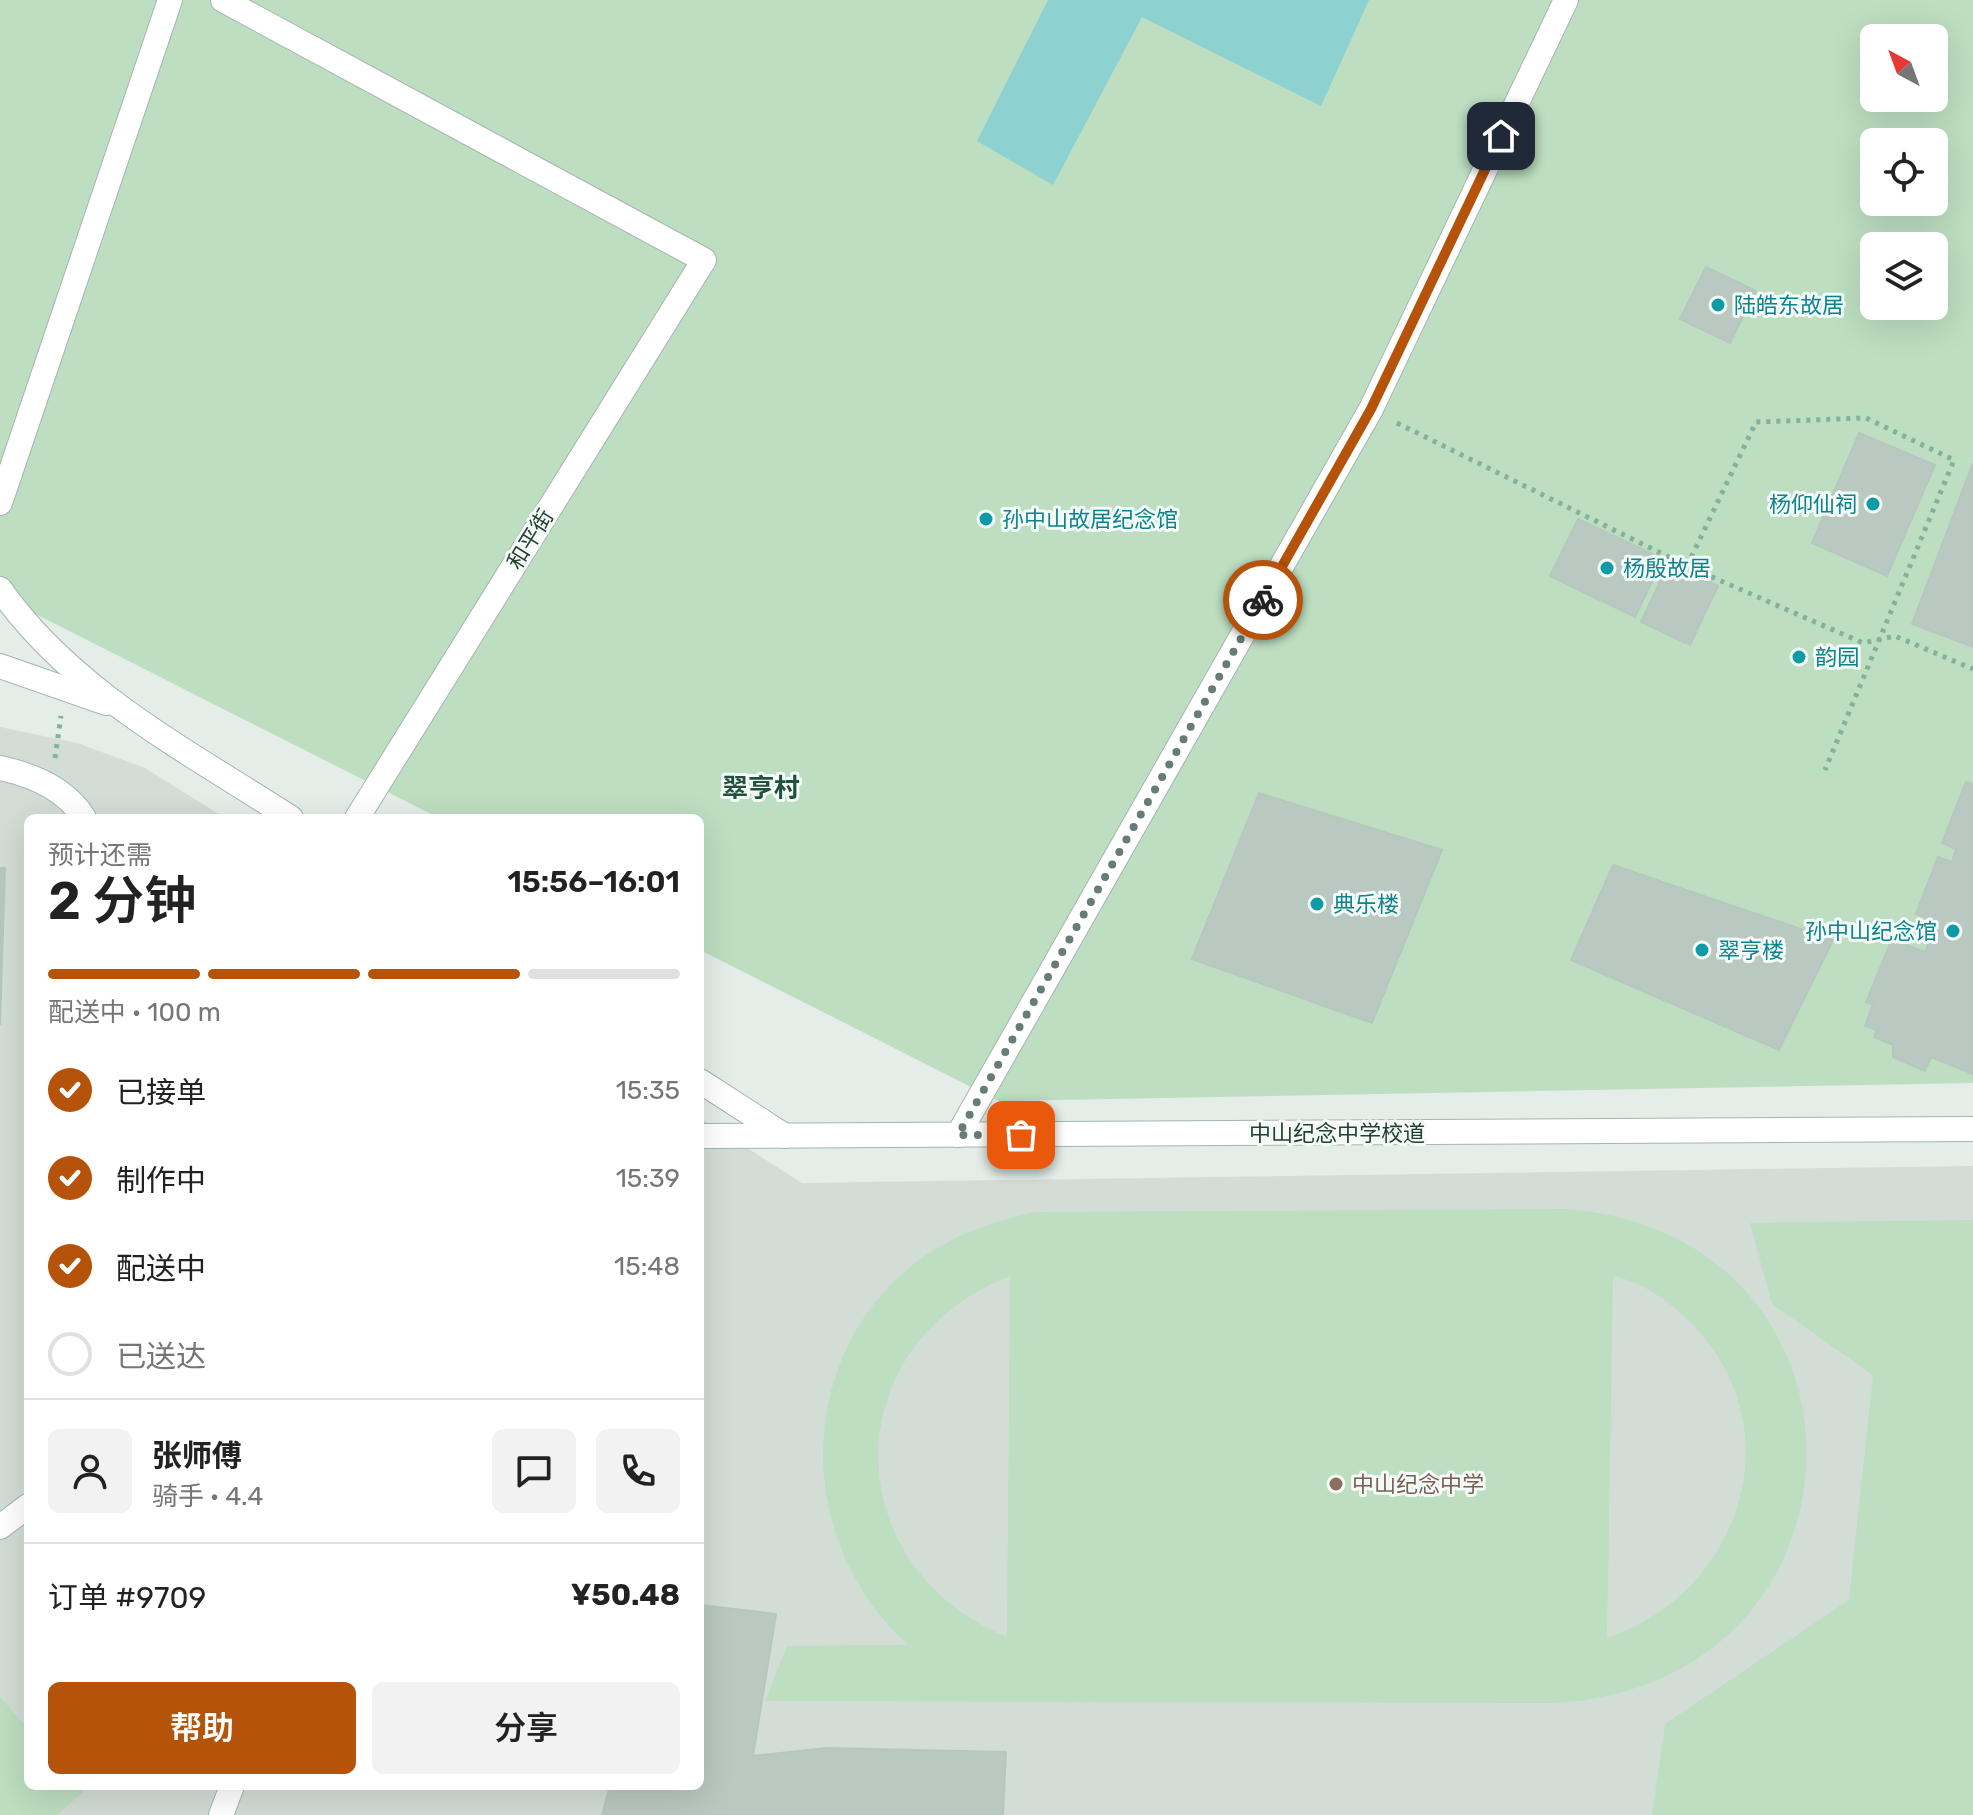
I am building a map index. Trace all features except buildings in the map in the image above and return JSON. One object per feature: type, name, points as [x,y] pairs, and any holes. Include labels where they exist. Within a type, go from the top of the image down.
[{"type":"street","points":[[0,503],[170,0]]},
{"type":"street","name":"和平街","points":[[223,0],[704,260],[359,814]]},
{"type":"street","points":[[958,1135],[1371,409],[1566,0]]},
{"type":"street","points":[[0,589],[27,628],[120,707],[285,814]]},
{"type":"street","points":[[0,666],[120,707]]},
{"type":"street","points":[[4,769],[40,780],[62,793],[80,814]]},
{"type":"street","points":[[704,1084],[786,1136]]},
{"type":"street","name":"中山纪念中学校道","points":[[704,1136],[1973,1129]]},
{"type":"street","points":[[0,1527],[24,1509]]},
{"type":"path","points":[[1371,409],[1687,566],[1863,643],[1877,643],[1895,636],[1973,669]]},
{"type":"path","points":[[1687,566],[1756,422],[1866,418],[1954,460],[1825,770]]},
{"type":"path","points":[[4,769],[11,752],[55,760],[65,689]]},
{"type":"shaded area","name":"中山纪念中学","points":[[0,727],[77,743],[145,768],[219,814],[24,814],[24,1790],[704,1790],[704,1121],[802,1183],[1973,1166],[1973,1815],[0,1815]]},
{"type":"green space","name":"孙中山故居纪念馆","points":[[0,0],[1973,0],[1973,1083],[999,1101],[704,952],[704,814],[431,814],[0,596]]},
{"type":"green space","points":[[1565,1209],[1672,1236],[1748,1293],[1792,1370],[1806,1457],[1790,1544],[1742,1620],[1665,1677],[1556,1703],[765,1701],[787,1646],[909,1645],[873,1605],[846,1560],[830,1511],[823,1460],[827,1408],[842,1359],[868,1313],[904,1272],[934,1250],[966,1233],[1036,1212]],"holes":[[[1010,1276],[1007,1636],[1007,1637],[950,1604],[910,1560],[886,1509],[878,1455],[887,1401],[912,1351],[953,1308]],[[1613,1276],[1636,1283],[1657,1295],[1695,1327],[1725,1369],[1742,1414],[1745,1460],[1738,1506],[1719,1548],[1690,1586],[1653,1616],[1607,1638]]]},
{"type":"green space","points":[[1973,1220],[1973,1815],[1652,1815],[1665,1724],[1849,1600],[1873,1375],[1772,1304],[1750,1223]]},
{"type":"green space","points":[[0,1697],[24,1724],[24,1790],[83,1792],[57,1815],[0,1815]]},
{"type":"water","points":[[1048,0],[1369,0],[1321,106],[1142,17],[1053,185],[977,141]]},
{"type":"way so far","points":[[1021,1135],[958,1135],[1263,600]]},
{"type":"place","name":"陆皓东故居","points":[[1718,305]]},
{"type":"place","name":"杨仰仙祠","points":[[1873,504]]},
{"type":"place","name":"孙中山故居纪念馆","points":[[986,519]]},
{"type":"place","name":"杨殷故居","points":[[1607,568]]},
{"type":"place","name":"韵园","points":[[1799,657]]},
{"type":"place","name":"典乐楼","points":[[1317,904]]},
{"type":"place","name":"孙中山纪念馆","points":[[1953,931]]},
{"type":"place","name":"翠亨楼","points":[[1702,950]]},
{"type":"place","name":"中山纪念中学","points":[[1336,1484]]},
{"type":"district","name":"翠亨村","points":[[761,788]]},
{"type":"route","points":[[1263,600],[1371,409],[1501,136]]}]
